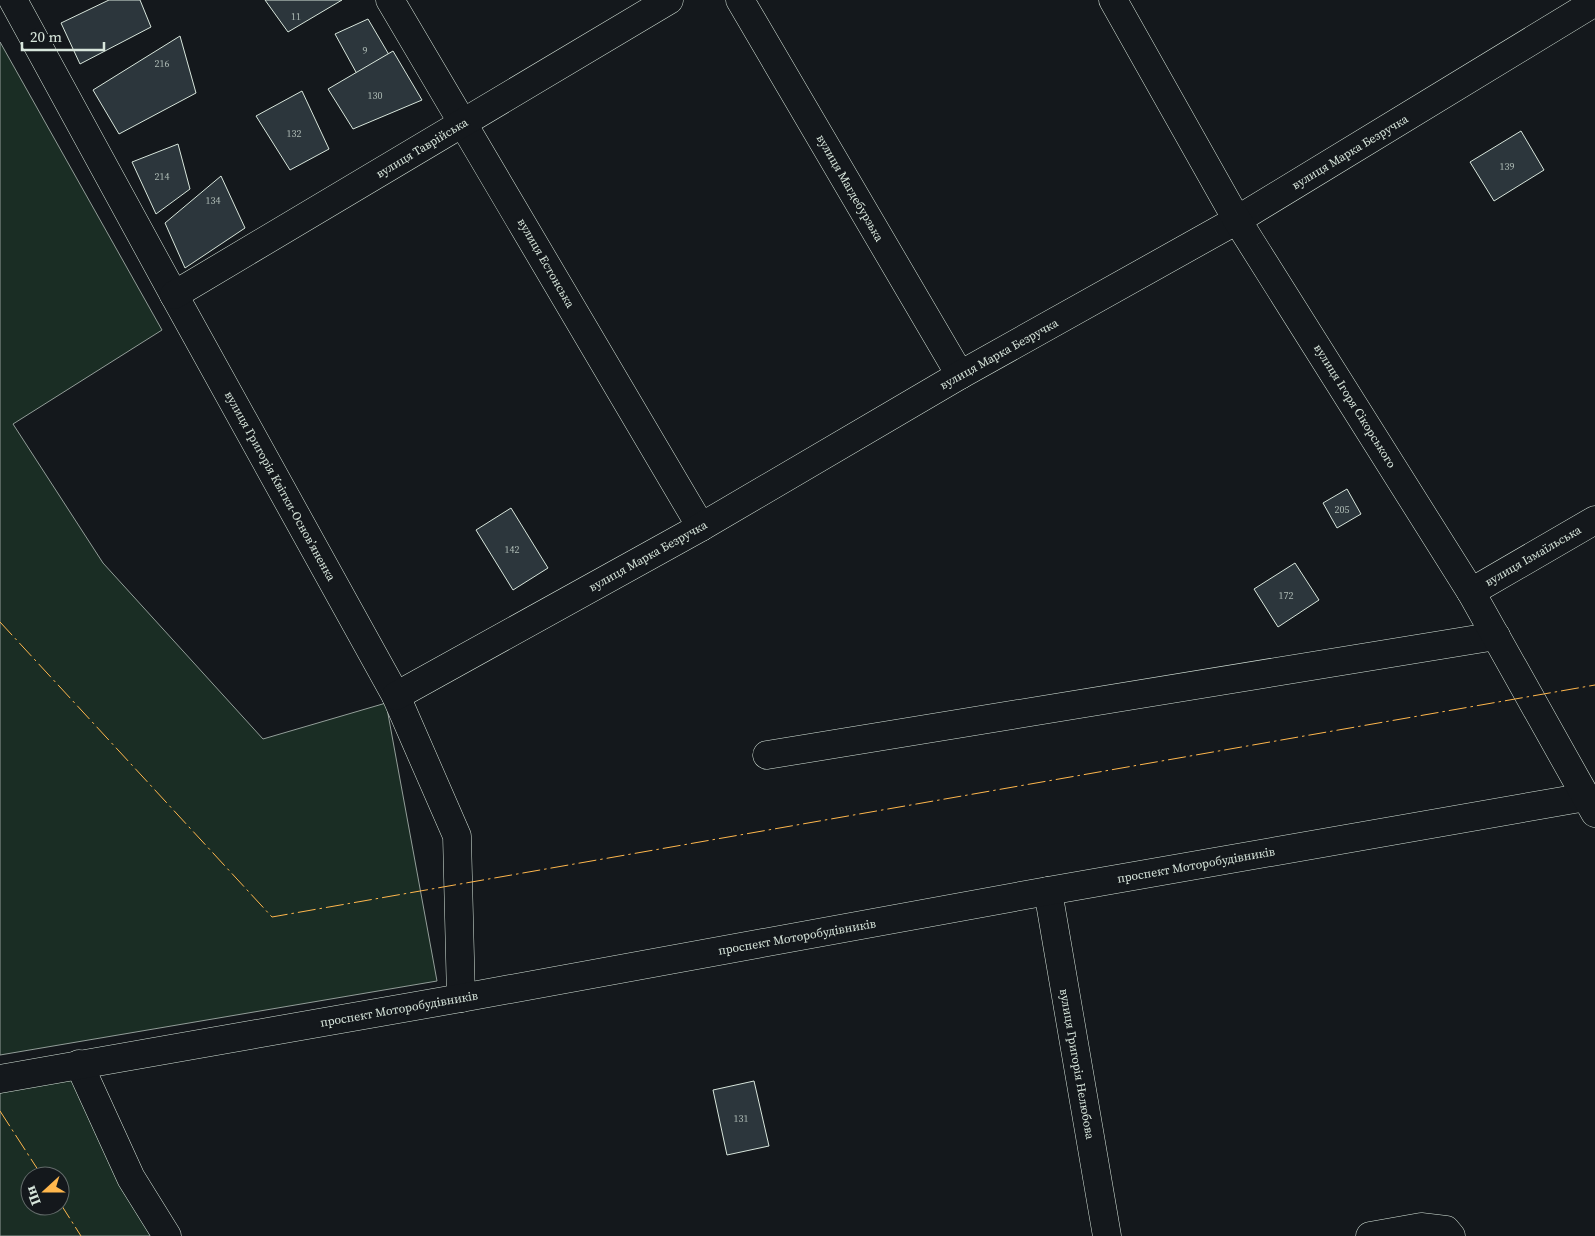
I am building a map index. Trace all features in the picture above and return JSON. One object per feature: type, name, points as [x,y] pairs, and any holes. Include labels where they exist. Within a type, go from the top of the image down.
[{"type":"street","name":"вулиця Григорія Квітки-Основʼяненка","points":[[13,0],[396,696],[457,836],[461,998]]},
{"type":"street","name":"вулиця Естонська","points":[[390,0],[701,527]]},
{"type":"street","name":"вулиця Таврійська","points":[[174,295],[669,0]]},
{"type":"street","name":"вулиця Магдебурзька","points":[[740,0],[960,375]]},
{"type":"street","name":"вулиця Ігоря Сікорського","points":[[1113,0],[1238,220],[1471,592],[1592,802]]},
{"type":"street","name":"вулиця Марка Безручка","points":[[396,696],[701,527],[960,375],[1238,220],[1595,2]]},
{"type":"street","name":"вулиця Ізмаїльська","points":[[1471,592],[1595,520]]},
{"type":"street","points":[[768,755],[1496,636]]},
{"type":"street","name":"проспект Моторобудівників","points":[[0,1079],[461,998],[1048,891],[1592,802]]},
{"type":"street","name":"вулиця Григорія Нелюбова","points":[[1048,891],[1107,1236]]},
{"type":"street","points":[[79,1064],[131,1178],[167,1236]]},
{"type":"street","points":[[1370,1236],[1421,1227],[1446,1230],[1451,1236]]},
{"type":"green space","points":[[0,42],[162,330],[13,424],[103,563],[263,739],[386,703],[437,981],[0,1055]]},
{"type":"green space","points":[[79,1064],[167,1236],[0,1236],[0,1083]]},
{"type":"building","points":[[109,0],[140,0],[151,27],[80,64],[61,23]]},
{"type":"building","points":[[265,0],[342,0],[288,32]]},
{"type":"building","points":[[368,19],[395,65],[362,83],[335,34]]},
{"type":"building","points":[[180,36],[196,93],[119,134],[93,90]]},
{"type":"building","points":[[393,51],[422,100],[353,129],[328,89]]},
{"type":"building","points":[[302,91],[329,149],[290,170],[256,116]]},
{"type":"building","points":[[1521,131],[1544,170],[1494,201],[1470,162]]},
{"type":"building","points":[[178,144],[190,189],[156,214],[132,162]]},
{"type":"building","points":[[221,176],[245,228],[185,268],[165,223]]},
{"type":"building","points":[[1347,489],[1361,514],[1337,528],[1323,503]]},
{"type":"building","points":[[511,508],[548,568],[513,590],[476,530]]},
{"type":"building","points":[[1295,563],[1319,600],[1278,627],[1254,589]]},
{"type":"building","points":[[754,1081],[769,1146],[727,1155],[713,1090]]},
{"type":"power","points":[[0,622],[272,917],[1595,685]]},
{"type":"power","points":[[0,1111],[36,1166]]},
{"type":"power","points":[[68,1216],[81,1236]]}]
